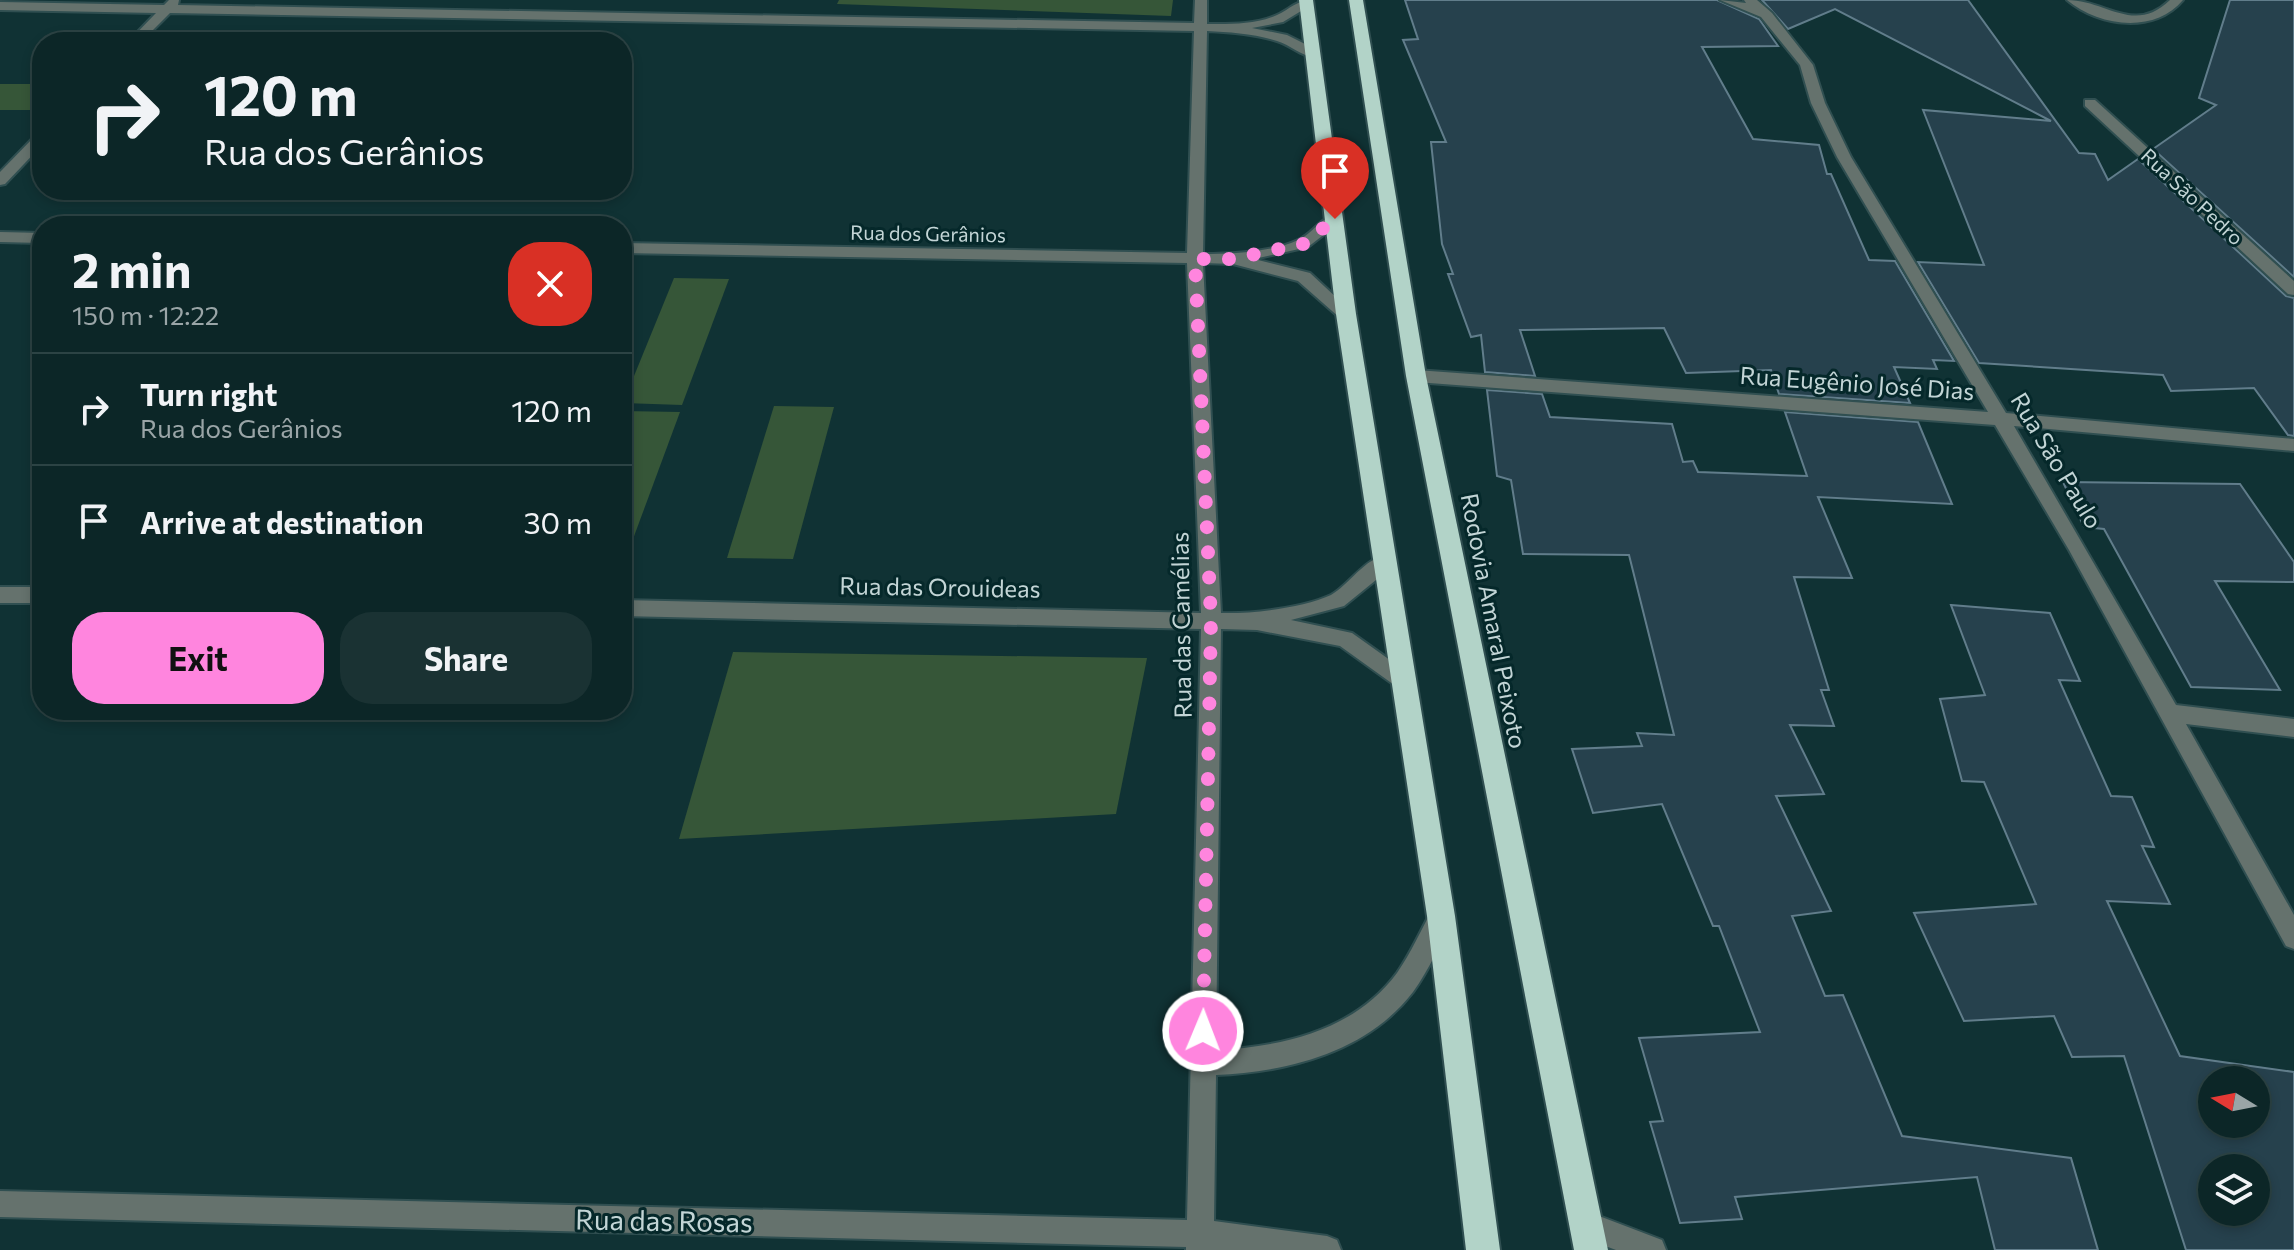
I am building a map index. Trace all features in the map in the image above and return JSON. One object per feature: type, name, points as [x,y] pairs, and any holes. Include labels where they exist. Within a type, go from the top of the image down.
[{"type":"highway","name":"Rodovia Amaral Peixoto","points":[[1356,0],[1416,376],[1589,1237]]},
{"type":"highway","points":[[1306,1],[1346,314],[1441,916],[1483,1250]]},
{"type":"street","name":"Rua das Camélias","points":[[1200,1242],[1211,620],[1195,259],[1201,0]]},
{"type":"street","points":[[1726,0],[1768,16]]},
{"type":"street","name":"Rua São Paulo","points":[[1750,0],[1768,16],[1806,65],[1818,103],[1844,157],[2001,419],[2171,713],[2294,938]]},
{"type":"street","points":[[2073,0],[2112,15],[2145,21],[2162,17],[2174,4]]},
{"type":"street","points":[[0,6],[172,4],[1232,28],[1279,19],[1306,1]]},
{"type":"street","points":[[144,32],[172,4]]},
{"type":"street","points":[[1232,28],[1282,38],[1314,54]]},
{"type":"street","name":"Rua São Pedro","points":[[2090,103],[2294,290]]},
{"type":"street","points":[[0,181],[32,147]]},
{"type":"street","name":"Rua dos Gerânios","points":[[632,248],[1233,259],[1303,244],[1335,219]]},
{"type":"street","points":[[0,237],[32,238]]},
{"type":"street","name":"Rua dos Gerânios","points":[[1233,259],[1304,277],[1346,314]]},
{"type":"street","name":"Rua Eugênio José Dias","points":[[1416,376],[2001,419],[2294,445]]},
{"type":"street","name":"Rua das Orouideas","points":[[1257,622],[1337,601],[1385,562]]},
{"type":"street","points":[[0,595],[32,595]]},
{"type":"street","name":"Rua das Orouideas","points":[[632,608],[1257,622],[1345,639],[1404,681]]},
{"type":"street","points":[[2171,713],[2294,728]]},
{"type":"street","points":[[1202,1063],[1280,1058],[1348,1033],[1402,986],[1441,916]]},
{"type":"street","name":"Rua das Rosas","points":[[0,1204],[1200,1242],[1247,1237],[1327,1250]]},
{"type":"street","points":[[1589,1237],[1652,1250]]},
{"type":"green space","points":[[839,0],[1173,0],[1171,16],[837,4]]},
{"type":"green space","points":[[0,84],[32,84],[32,110],[0,110]]},
{"type":"green space","points":[[674,278],[729,279],[682,405],[632,403],[632,381]]},
{"type":"green space","points":[[774,406],[834,407],[793,559],[727,558]]},
{"type":"green space","points":[[632,411],[680,412],[632,542]]},
{"type":"green space","points":[[733,652],[1147,658],[1116,814],[679,839]]},
{"type":"building","points":[[1405,0],[1717,0],[1759,19],[1778,46],[1702,47],[1753,139],[1819,145],[1827,174],[1831,174],[1869,260],[1895,261],[1954,361],[1933,360],[1937,369],[1894,367],[1910,403],[1779,394],[1771,370],[1686,373],[1664,328],[1520,330],[1535,376],[1485,372],[1481,335],[1471,337],[1448,274],[1453,274],[1442,244],[1431,142],[1446,142],[1403,40],[1418,39]]},
{"type":"building","points":[[1762,0],[1968,0],[2079,153],[2095,154],[2108,180],[2138,159],[2286,296],[2294,298],[2294,436],[2288,435],[2254,388],[2171,391],[2163,375],[1979,363],[1918,262],[1984,265],[1923,110],[2051,121],[1835,9],[1788,29]]},
{"type":"building","points":[[2230,0],[2294,0],[2294,277],[2153,149],[2216,105],[2199,98]]},
{"type":"building","points":[[1487,390],[1542,394],[1550,417],[1672,424],[1683,462],[1693,461],[1698,472],[1807,476],[1785,412],[1918,422],[1952,504],[1818,497],[1852,578],[1794,577],[1829,690],[1821,690],[1834,726],[1790,725],[1824,794],[1776,796],[1831,911],[1792,916],[1825,996],[1843,995],[1902,1136],[2071,1158],[2098,1250],[1995,1250],[1977,1177],[1735,1197],[1742,1219],[1680,1223],[1650,1122],[1663,1121],[1639,1038],[1760,1032],[1719,926],[1713,926],[1662,804],[1593,813],[1572,749],[1642,746],[1637,733],[1674,735],[1629,555],[1523,554],[1511,480],[1497,476]]},
{"type":"building","points":[[2063,482],[2240,484],[2294,562],[2294,582],[2215,581],[2280,690],[2191,687],[2104,529],[2084,527]]},
{"type":"building","points":[[1951,605],[2050,613],[2080,681],[2059,680],[2111,796],[2132,797],[2154,847],[2142,846],[2170,904],[2107,901],[2180,1056],[2251,1066],[2198,1066],[2198,1138],[2270,1138],[2270,1069],[2294,1072],[2294,1250],[2186,1250],[2124,1056],[2072,1057],[2054,1016],[1964,1021],[1914,913],[2036,904],[1984,782],[1962,781],[1940,699],[1985,695]]},
{"type":"route","points":[[1203,1031],[1211,620],[1195,259],[1233,259],[1303,244],[1335,219]]}]
